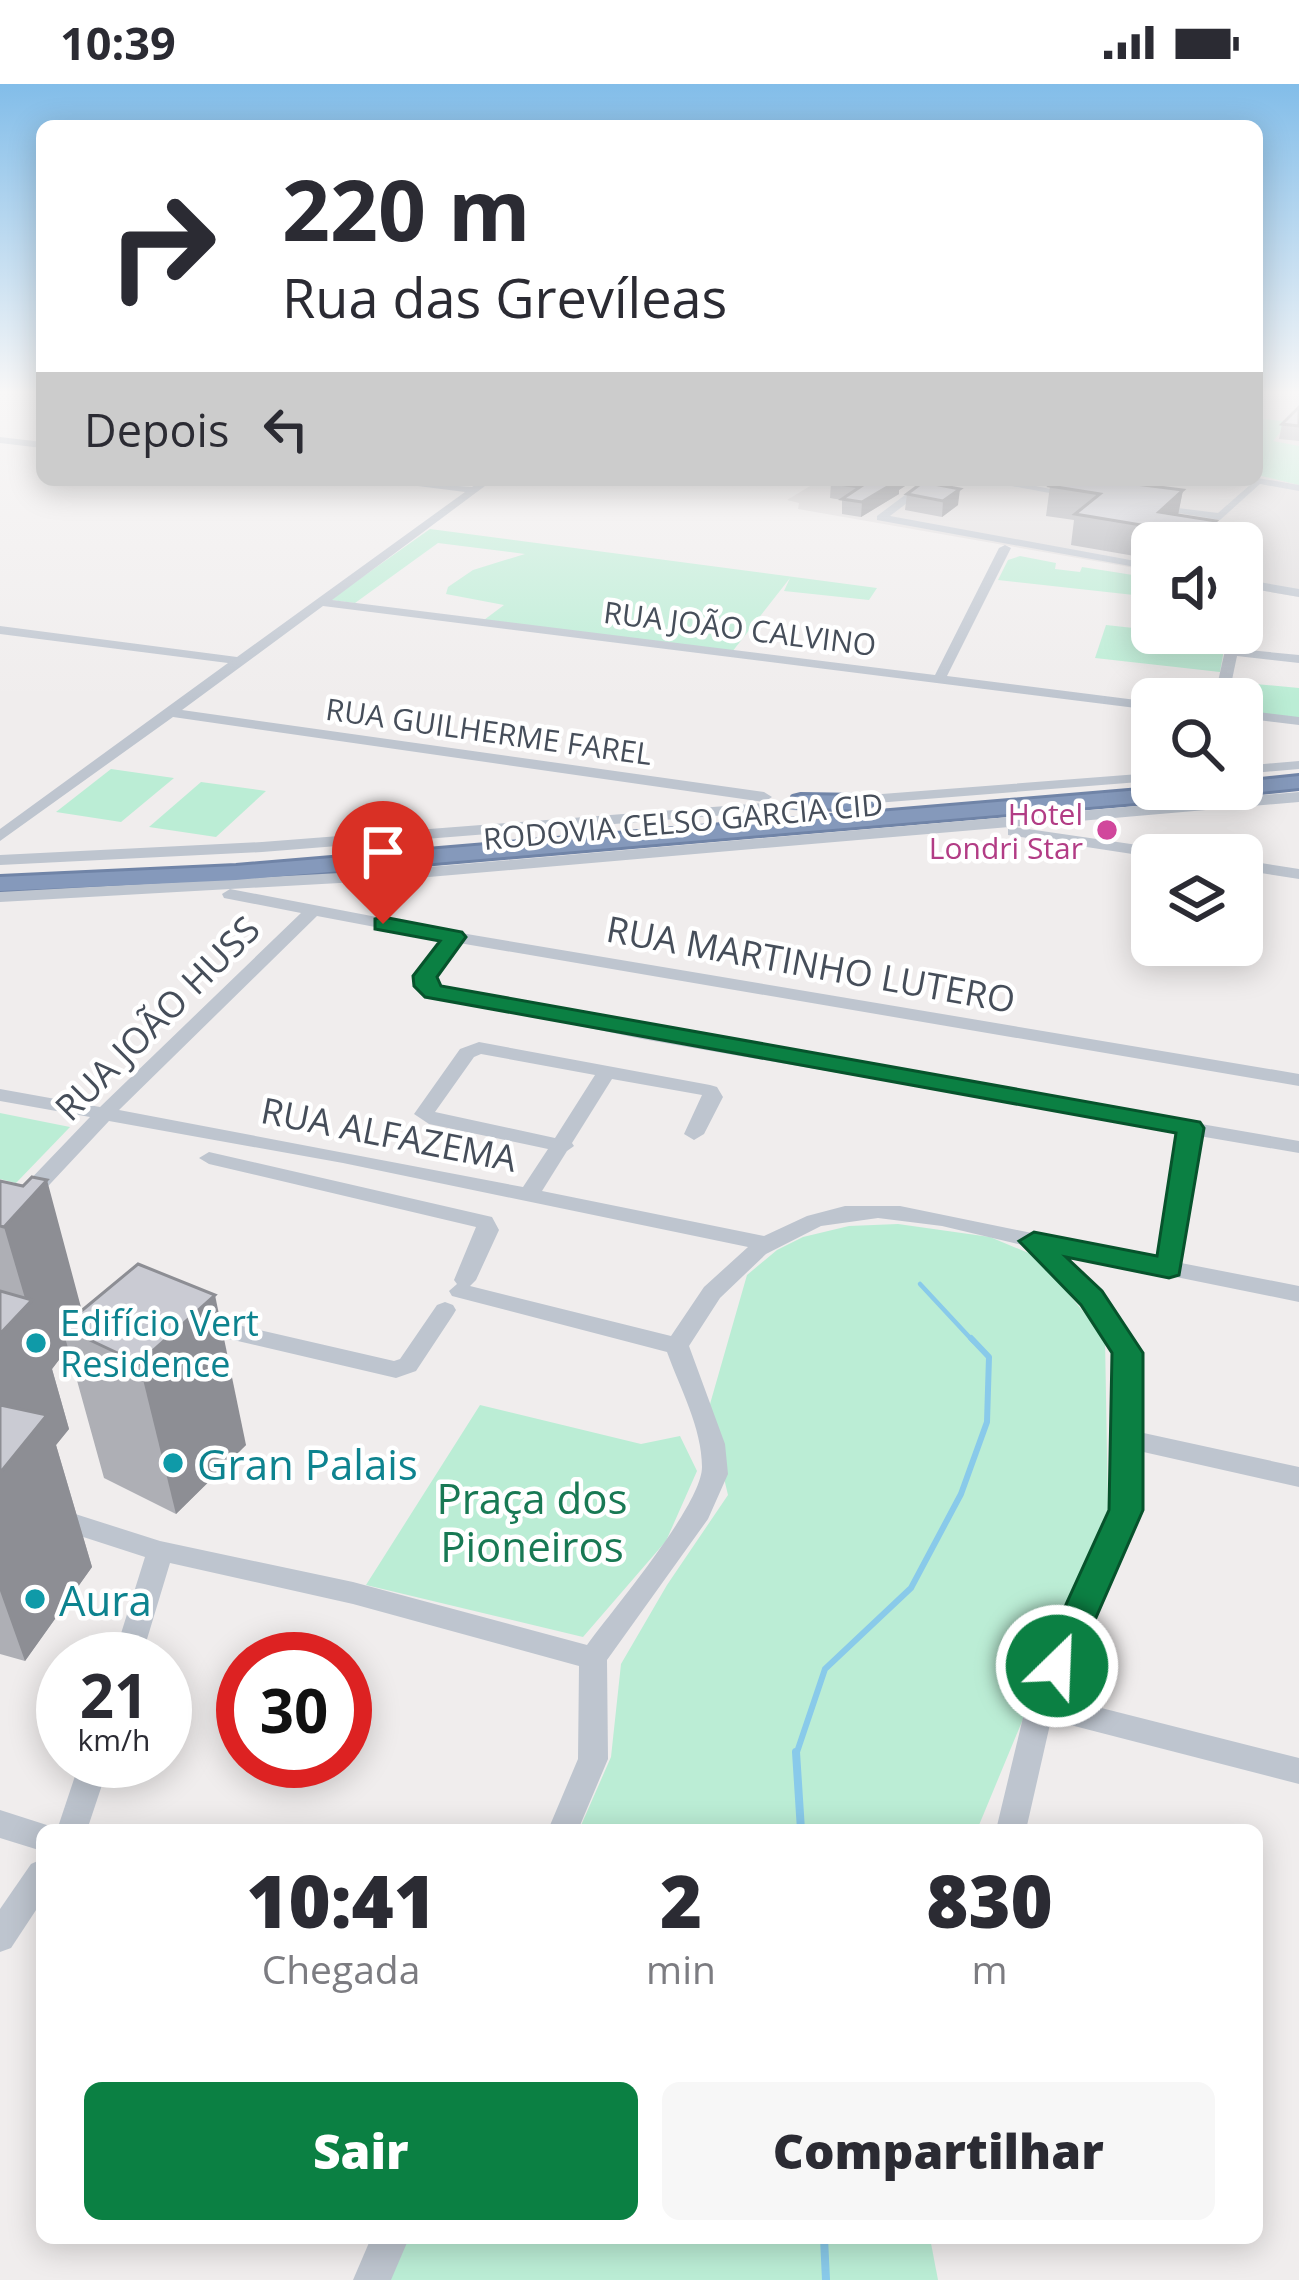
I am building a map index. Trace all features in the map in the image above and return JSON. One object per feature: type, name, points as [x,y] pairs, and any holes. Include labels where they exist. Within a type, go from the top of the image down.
[{"type":"highway","points":[[1263,782],[1297,778]]},
{"type":"highway","name":"RODOVIA CELSO GARCIA CID","points":[[0,880],[1131,790]]},
{"type":"highway","name":"RODOVIA CELSO GARCIA CID","points":[[0,880],[236,873],[1131,797]]},
{"type":"highway","points":[[801,802],[953,804]]},
{"type":"highway","points":[[850,821],[1046,820]]},
{"type":"street","points":[[0,836],[465,496]]},
{"type":"street","points":[[908,496],[880,516],[945,534],[1131,564]]},
{"type":"street","points":[[1142,504],[1215,518],[1242,496]]},
{"type":"street","points":[[939,680],[1005,548]]},
{"type":"street","points":[[1263,590],[1299,592]]},
{"type":"street","name":"RUA JOÃO CALVINO","points":[[322,602],[1131,703]]},
{"type":"street","points":[[0,630],[239,661]]},
{"type":"street","points":[[1251,654],[1299,659]]},
{"type":"street","name":"RUA GUILHERME FAREL","points":[[170,712],[801,802]]},
{"type":"street","points":[[1263,717],[1299,722]]},
{"type":"street","points":[[1263,773],[1297,778]]},
{"type":"street","name":"RODOVIA CELSO GARCIA CID","points":[[0,860],[262,848],[1131,778]]},
{"type":"street","name":"RODOVIA CELSO GARCIA CID","points":[[0,897],[207,888],[984,827],[1297,778]]},
{"type":"street","points":[[984,827],[1131,849]]},
{"type":"street","points":[[1263,868],[1299,874]]},
{"type":"street","name":"RUA JOÃO HUSS","points":[[312,911],[298,893],[318,880]]},
{"type":"street","name":"RUA JOÃO HUSS","points":[[207,888],[312,911]]},
{"type":"street","name":"RUA JOÃO HUSS","points":[[0,1225],[103,1116],[312,911]]},
{"type":"street","name":"RUA MARTINHO LUTERO","points":[[312,911],[1299,1080]]},
{"type":"street","points":[[454,937],[425,976],[425,986],[434,992],[1299,1147]]},
{"type":"street","points":[[564,1146],[424,1114],[472,1048],[712,1092],[694,1134]]},
{"type":"street","points":[[529,1195],[607,1071]]},
{"type":"street","name":"RUA ALFAZEMA","points":[[0,1095],[764,1243]]},
{"type":"street","points":[[1169,1268],[1190,1128]]},
{"type":"street","points":[[183,1320],[396,1370],[408,1365],[456,1294],[488,1230],[484,1222],[209,1158]]},
{"type":"street","points":[[677,1346],[707,1298],[764,1243],[827,1217],[875,1211],[945,1219],[1299,1294]]},
{"type":"street","points":[[1012,1824],[1040,1705],[1126,1510],[1127,1353],[1091,1298],[1034,1241]]},
{"type":"street","points":[[456,1294],[677,1346]]},
{"type":"street","points":[[566,1824],[593,1759],[593,1658],[699,1512],[715,1474],[713,1444],[677,1346]]},
{"type":"street","points":[[1128,1438],[1299,1477]]},
{"type":"street","points":[[0,1500],[160,1551],[353,1594],[593,1658]]},
{"type":"street","points":[[135,1632],[160,1551]]},
{"type":"street","points":[[1040,1705],[1299,1771]]},
{"type":"street","points":[[75,1824],[86,1788]]},
{"type":"street","points":[[0,1823],[36,1836]]},
{"type":"street","points":[[0,1937],[36,1883]]},
{"type":"street","points":[[373,2280],[388,2244]]},
{"type":"shaded area","points":[[1299,496],[1299,597],[1263,591],[1263,522],[1131,522],[1131,567],[798,509],[799,503],[787,500]]},
{"type":"green space","points":[[430,529],[877,588],[869,600],[784,591],[790,578],[732,652],[484,620],[504,605],[446,594],[448,587],[473,570],[525,554],[438,543],[355,603],[330,600]]},
{"type":"green space","points":[[1020,556],[1056,563],[1055,569],[1080,572],[1082,567],[1131,575],[1131,595],[998,580],[1008,560]]},
{"type":"green space","points":[[1106,625],[1131,628],[1131,654],[1223,654],[1220,672],[1095,658]]},
{"type":"green space","points":[[1263,685],[1299,688],[1299,720],[1263,716]]},
{"type":"green space","points":[[111,769],[174,778],[121,822],[56,812]]},
{"type":"green space","points":[[201,782],[266,791],[216,837],[149,827]]},
{"type":"green space","points":[[0,1113],[70,1127],[16,1183],[0,1179]]},
{"type":"green space","points":[[898,1224],[990,1237],[1038,1257],[1105,1338],[1108,1514],[979,1824],[582,1824],[611,1757],[621,1664],[728,1495],[708,1411],[747,1275],[777,1250],[803,1237],[849,1226]]},
{"type":"green space","name":"Praça dos Pioneiros","points":[[480,1405],[641,1444],[680,1436],[697,1471],[666,1541],[583,1637],[366,1585]]},
{"type":"green space","points":[[401,2244],[931,2244],[938,2280],[386,2280]]},
{"type":"building","points":[[846,496],[871,496],[862,502],[842,499]]},
{"type":"building","points":[[1097,496],[1176,496],[1159,512],[1216,521],[1131,522],[1075,514]]},
{"type":"building","points":[[32,1177],[47,1180],[0,1226],[0,1181],[23,1186]]},
{"type":"building","points":[[138,1264],[215,1295],[139,1363],[62,1327]]},
{"type":"building","points":[[0,1291],[32,1300],[0,1334]]},
{"type":"building","points":[[0,1405],[47,1415],[0,1473]]},
{"type":"waterway","points":[[920,1284],[973,1341]]},
{"type":"waterway","points":[[796,1755],[825,1669],[911,1588],[961,1494],[987,1422],[989,1357],[971,1338]]},
{"type":"waterway","points":[[796,1755],[801,1824]]},
{"type":"waterway","points":[[824,2244],[826,2280]]},
{"type":"place","name":"Hotel Londri Star","points":[[1107,830]]},
{"type":"place","name":"Edifício Vert Residence","points":[[36,1343]]},
{"type":"place","name":"Gran Palais","points":[[173,1463]]},
{"type":"place","name":"Aura","points":[[35,1599]]},
{"type":"route","points":[[383,924],[454,937],[425,976],[425,986],[434,992],[1190,1128],[1169,1268],[1034,1241],[1091,1298],[1127,1353],[1126,1510],[1057,1666]]}]
